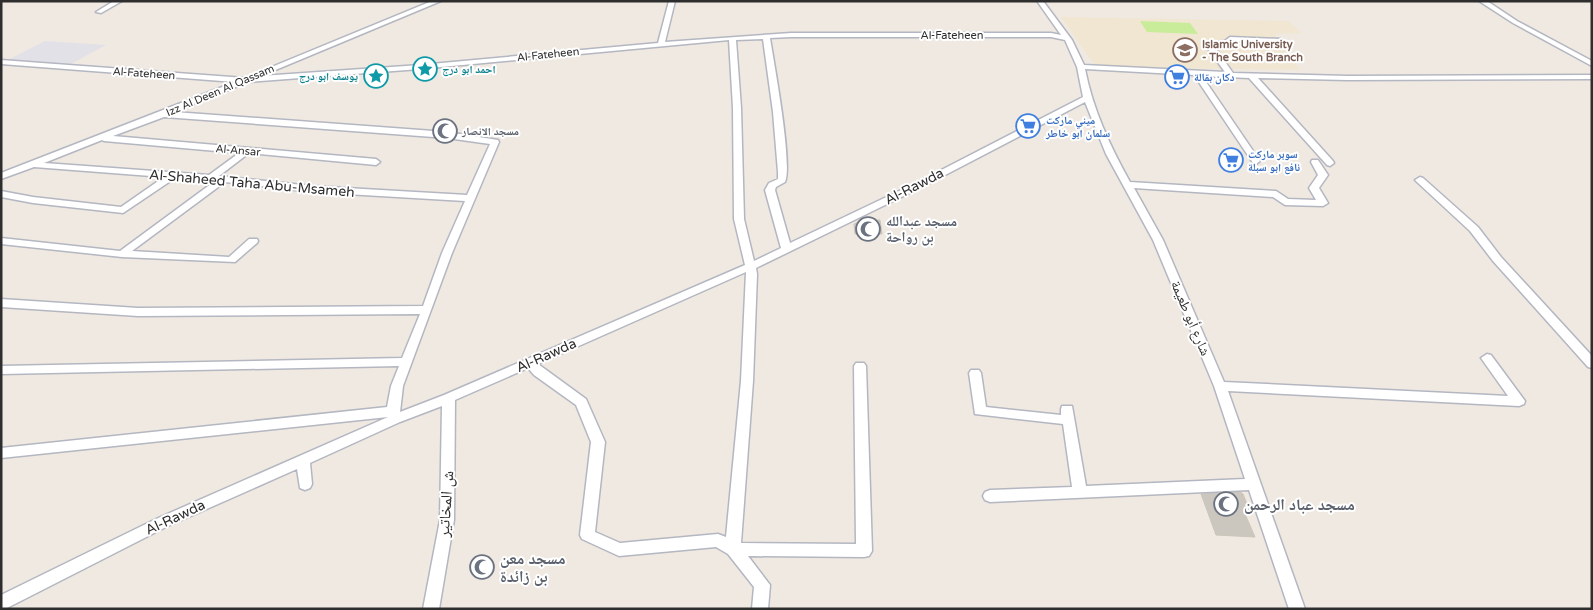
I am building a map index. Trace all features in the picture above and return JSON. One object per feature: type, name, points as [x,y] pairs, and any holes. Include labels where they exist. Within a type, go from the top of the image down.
[{"type":"street","points":[[99,12],[118,1]]},
{"type":"street","name":"Izz Al Deen Al Qassam","points":[[1,176],[163,114],[438,1]]},
{"type":"street","points":[[661,43],[672,1]]},
{"type":"street","name":"شارع أبو طعيمة","points":[[1040,1],[1053,17],[1064,38],[1068,40],[1082,67],[1087,98],[1110,154],[1158,240],[1220,386],[1297,609]]},
{"type":"street","points":[[1482,1],[1515,22],[1592,64]]},
{"type":"street","name":"Al-Fateheen","points":[[1,62],[243,80],[420,67],[661,43],[766,36],[1051,35],[1064,38]]},
{"type":"street","points":[[766,36],[783,172],[782,180],[772,185],[770,190],[786,249]]},
{"type":"street","points":[[732,38],[737,108],[739,219],[752,274],[747,381],[733,549]]},
{"type":"street","points":[[1231,75],[1212,49],[1217,44],[1227,43],[1230,39],[1280,41]]},
{"type":"street","points":[[1082,67],[1197,74],[1348,78],[1592,77]]},
{"type":"street","points":[[1197,74],[1256,161]]},
{"type":"street","points":[[1251,75],[1330,163]]},
{"type":"street","name":"Al-Rawda","points":[[1,604],[161,523],[303,461],[394,415],[449,398],[749,267],[923,183],[1087,98]]},
{"type":"street","points":[[1,453],[394,415],[397,386],[447,253],[495,142],[447,135],[163,114]]},
{"type":"street","name":"Al-Ansar","points":[[99,138],[376,162]]},
{"type":"street","points":[[211,178],[247,151]]},
{"type":"street","points":[[1128,185],[1276,194],[1285,202],[1323,204],[1314,188],[1323,175],[1314,162]]},
{"type":"street","name":"Al-Shaheed Taha Abu-Msameh","points":[[33,164],[224,179],[321,190],[470,198]]},
{"type":"street","points":[[1,194],[33,200],[123,210],[173,175]]},
{"type":"street","points":[[122,254],[224,179]]},
{"type":"street","points":[[1420,180],[1474,229],[1497,259],[1592,364]]},
{"type":"street","points":[[1,241],[122,254],[231,260],[253,240]]},
{"type":"street","points":[[1,303],[138,312],[427,310]]},
{"type":"street","points":[[1220,386],[1519,401],[1487,358]]},
{"type":"street","points":[[1,370],[406,362]]},
{"type":"street","points":[[529,362],[538,372],[581,402],[598,442],[587,535],[619,550],[718,540],[733,549],[762,585],[760,609]]},
{"type":"street","points":[[733,549],[864,551],[860,366]]},
{"type":"street","points":[[975,373],[980,411],[1067,414],[1080,491]]},
{"type":"street","name":"ش المخاتير","points":[[431,609],[447,520],[449,398]]},
{"type":"street","points":[[303,461],[306,484]]},
{"type":"street","points":[[990,496],[1254,484]]},
{"type":"shaded area","name":"Islamic University - The South Branch","points":[[1061,17],[1288,21],[1302,33],[1275,34],[1300,70],[1096,67]]},
{"type":"shaded area","points":[[45,41],[106,45],[67,66],[4,62]]},
{"type":"green space","points":[[1140,21],[1190,23],[1198,34],[1147,32]]},
{"type":"building","name":"مسجد عبدالله بن رواحة","points":[[864,220],[880,220],[882,234],[855,234],[854,224]]},
{"type":"building","name":"مسجد عباد الرحمن","points":[[1240,492],[1243,494],[1251,514],[1245,514],[1255,537],[1216,535],[1201,494]]},
{"type":"place","name":"Islamic University - The South Branch","points":[[1185,50]]},
{"type":"place","name":"احمد ابو درج","points":[[425,69]]},
{"type":"place","name":"يوسف ابو درج","points":[[376,76]]},
{"type":"place","name":"دكان بقالة","points":[[1177,77]]},
{"type":"place","name":"ميني ماركت سلمان ابو خاطر","points":[[1028,126]]},
{"type":"place","name":"مسجد الانصار","points":[[445,131]]},
{"type":"place","name":"سوبر ماركت نافع ابو سبلة","points":[[1231,160]]},
{"type":"place","name":"مسجد عبدالله بن رواحة","points":[[868,229]]},
{"type":"place","name":"مسجد عباد الرحمن","points":[[1226,504]]},
{"type":"place","name":"مسجد معن بن زائدة","points":[[482,567]]}]
